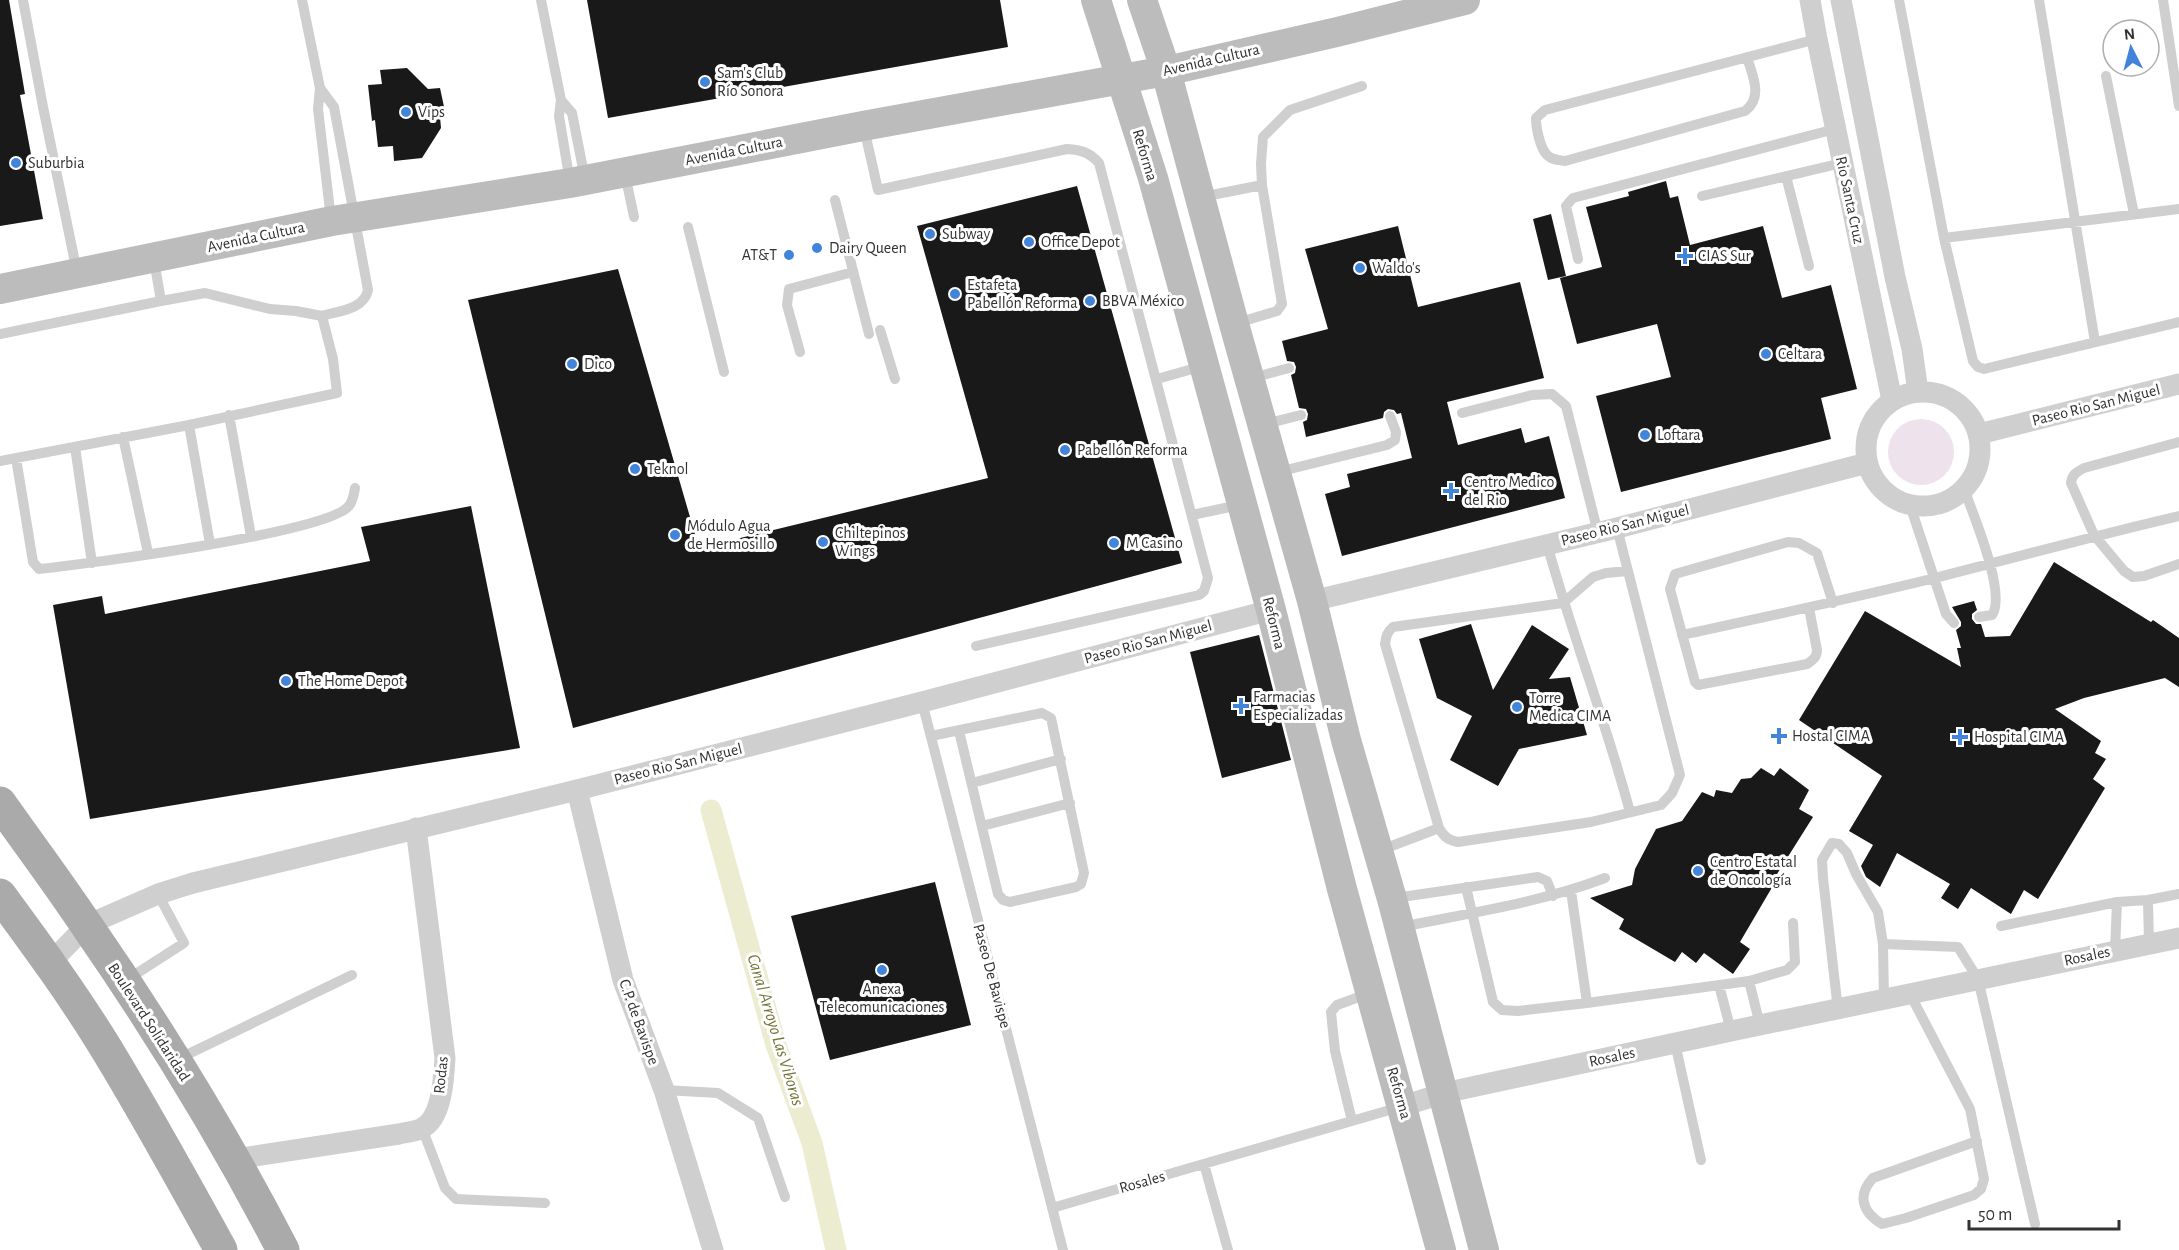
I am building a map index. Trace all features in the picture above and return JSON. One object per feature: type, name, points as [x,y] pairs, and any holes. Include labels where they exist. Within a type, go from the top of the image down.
[{"type":"main road","name":"Reforma","points":[[1096,0],[1153,178],[1441,1250]]},
{"type":"main road","points":[[1142,0],[1166,71],[1309,593],[1346,740],[1392,898],[1484,1250]]},
{"type":"main road","name":"Avenida Cultura","points":[[0,289],[342,220],[578,182],[863,126],[1166,71],[1465,0]]},
{"type":"main road","points":[[1238,492],[1248,489],[1256,499],[1285,585],[1291,590],[1309,593]]},
{"type":"main road","points":[[1274,622],[1291,655],[1319,737],[1325,742],[1346,740]]},
{"type":"main road","name":"Boulevard Solidaridad","points":[[0,803],[87,925],[175,1060],[235,1159],[283,1250]]},
{"type":"main road","points":[[0,895],[50,963],[103,1044],[171,1158],[221,1250]]},
{"type":"street","name":"Rio Santa Cruz","points":[[1810,0],[1816,39],[1892,400]]},
{"type":"street","name":"Rio Santa Cruz","points":[[1840,0],[1895,277],[1912,349],[1918,392]]},
{"type":"street","name":"Paseo Rio San Miguel","points":[[1979,434],[2179,384]]},
{"type":"street","points":[[1918,392],[1937,393],[1956,402],[1970,416],[1979,434],[1980,454],[1975,473],[1964,489],[1948,501],[1929,506],[1910,505],[1891,497],[1877,484],[1867,463],[1865,448],[1868,429],[1878,412],[1892,400],[1918,392]]},
{"type":"street","name":"Paseo Rio San Miguel","points":[[1309,593],[1607,531],[1867,463]]},
{"type":"street","name":"Paseo Rio San Miguel","points":[[87,925],[158,894],[193,883],[577,790],[922,702],[1274,622]]},
{"type":"street","name":"C.P. de Bavispe","points":[[577,790],[623,980],[664,1090],[713,1250]]},
{"type":"street","name":"Rodas","points":[[416,828],[445,1058],[443,1086],[436,1110],[431,1122],[422,1128]]},
{"type":"street","points":[[50,963],[87,925]]},
{"type":"street","name":"Rosales","points":[[1403,1106],[1444,1094],[1675,1043],[2179,938]]},
{"type":"street","points":[[235,1159],[399,1134],[422,1128]]},
{"type":"lane","points":[[23,0],[77,273]]},
{"type":"lane","points":[[0,333],[205,293],[270,309],[322,316],[357,306],[367,296],[368,290],[342,220],[318,109],[320,88],[302,0]]},
{"type":"lane","points":[[541,0],[561,100],[572,113],[578,182]]},
{"type":"lane","points":[[1899,0],[1944,238],[1973,361],[1978,368],[1984,369],[2179,322]]},
{"type":"lane","points":[[2039,0],[2095,342]]},
{"type":"lane","points":[[2163,0],[2179,102]]},
{"type":"lane","points":[[1747,57],[1757,92],[1755,100],[1746,111],[1565,161],[1554,160],[1546,154],[1536,126],[1536,118],[1545,110],[1747,57],[1816,39]]},
{"type":"lane","points":[[2106,78],[2134,214]]},
{"type":"lane","points":[[1234,324],[1277,311],[1282,304],[1262,185],[1263,137],[1290,110],[1362,86]]},
{"type":"lane","points":[[320,88],[334,107],[342,220]]},
{"type":"lane","points":[[863,126],[878,190],[1067,149],[1091,154],[1099,163],[1209,578],[1204,591],[1199,595],[976,646]]},
{"type":"lane","points":[[1578,259],[1566,206],[1573,198],[1835,129]]},
{"type":"lane","points":[[1702,196],[1842,163]]},
{"type":"lane","points":[[625,172],[634,218]]},
{"type":"lane","points":[[1786,176],[1809,266]]},
{"type":"lane","points":[[1200,197],[1262,185]]},
{"type":"lane","points":[[835,200],[853,272],[874,332],[895,379]]},
{"type":"lane","points":[[1944,238],[2179,209]]},
{"type":"lane","points":[[688,227],[724,372]]},
{"type":"lane","points":[[154,258],[161,301]]},
{"type":"lane","points":[[800,352],[787,305],[789,289],[853,272]]},
{"type":"lane","points":[[0,461],[189,425],[337,393],[333,359],[322,316]]},
{"type":"lane","points":[[1157,379],[1204,366]]},
{"type":"lane","points":[[1249,378],[1289,368]]},
{"type":"lane","points":[[1462,413],[1532,395],[1551,394],[1566,406],[1607,531],[1628,571],[1680,775],[1672,793],[1661,805],[1591,822],[1458,842],[1444,836],[1439,828],[1385,644],[1386,635],[1393,627],[1563,603],[1593,577],[1628,571]]},
{"type":"lane","points":[[229,415],[251,536]]},
{"type":"lane","points":[[1262,425],[1301,415]]},
{"type":"lane","points":[[1275,473],[1387,445],[1395,440],[1396,432],[1390,416]]},
{"type":"lane","points":[[189,425],[210,544]]},
{"type":"lane","points":[[123,437],[148,554]]},
{"type":"lane","points":[[2179,442],[2084,468],[2071,477],[2071,483],[2094,535],[2124,571],[2133,577],[2144,576],[2179,564]]},
{"type":"lane","points":[[75,447],[92,563]]},
{"type":"lane","points":[[16,458],[35,565],[39,569],[210,544],[306,524],[342,511],[349,506],[355,489]]},
{"type":"lane","points":[[1964,489],[1991,563],[1996,610],[1992,615],[1979,617]]},
{"type":"lane","points":[[1192,515],[1238,492]]},
{"type":"lane","points":[[1910,505],[1946,615],[1954,623]]},
{"type":"lane","points":[[1682,636],[1833,603],[2094,535],[2179,516]]},
{"type":"lane","points":[[1809,608],[1817,655],[1807,664],[1698,685],[1695,682],[1670,589],[1675,574],[1788,542],[1799,543],[1817,553],[1833,603]]},
{"type":"lane","points":[[1547,544],[1563,603],[1613,748],[1630,812]]},
{"type":"lane","name":"Paseo De Bavispe","points":[[922,702],[1063,1250]]},
{"type":"lane","points":[[931,736],[1042,713],[1047,714],[1051,718],[1070,803],[1084,873],[1081,884],[1010,902],[1003,900],[998,894],[959,731]]},
{"type":"lane","points":[[972,783],[1061,759]]},
{"type":"lane","points":[[982,826],[1070,803]]},
{"type":"lane","points":[[1378,851],[1439,828]]},
{"type":"lane","points":[[1838,1010],[1822,869],[1822,860],[1833,843],[1839,844],[1847,853],[1856,874],[1878,912],[1883,944],[1884,1000]]},
{"type":"lane","points":[[1392,898],[1538,877],[1546,881],[1553,896]]},
{"type":"lane","points":[[1399,928],[1553,896],[1605,878]]},
{"type":"lane","points":[[1466,887],[1493,1002],[1502,1010],[1518,1011],[1719,986],[1780,973],[1792,967],[1795,962],[1793,923]]},
{"type":"lane","points":[[1571,891],[1587,1003]]},
{"type":"lane","points":[[124,982],[184,943],[158,894]]},
{"type":"lane","points":[[2001,926],[2117,902],[2148,900],[2179,894]]},
{"type":"lane","points":[[2148,900],[2149,944]]},
{"type":"lane","points":[[2115,951],[2117,902]]},
{"type":"lane","points":[[1883,944],[1958,947],[1978,979],[2035,1224]]},
{"type":"lane","points":[[175,1060],[352,975]]},
{"type":"lane","points":[[1749,981],[1760,1025]]},
{"type":"lane","points":[[1719,986],[1731,1031]]},
{"type":"lane","points":[[1352,1121],[1335,1051],[1331,1012],[1337,1005],[1371,993]]},
{"type":"lane","points":[[1911,994],[1970,1109],[1977,1141],[1984,1179],[1981,1189],[1974,1195],[1882,1224],[1873,1218],[1862,1198],[1864,1188],[1873,1178],[1977,1141]]},
{"type":"lane","points":[[1675,1043],[1701,1160]]},
{"type":"lane","points":[[664,1090],[718,1093],[758,1118],[785,1197]]},
{"type":"lane","name":"Rosales","points":[[1052,1208],[1403,1106]]},
{"type":"lane","points":[[422,1128],[445,1188],[456,1199],[545,1203]]},
{"type":"lane","points":[[1204,1164],[1228,1250]]},
{"type":"shaded area","points":[[1921,419],[1934,422],[1944,429],[1951,439],[1954,452],[1951,465],[1944,475],[1934,482],[1921,485],[1908,482],[1898,475],[1891,465],[1888,452],[1891,439],[1898,429],[1908,422]]},
{"type":"building","name":"Suburbia","points":[[0,0],[9,0],[25,94],[20,95],[43,219],[0,226]]},
{"type":"building","name":"Sam's Club Río Sonora","points":[[587,0],[1000,0],[1008,47],[608,118]]},
{"type":"building","name":"Vips","points":[[407,68],[428,89],[440,88],[446,116],[440,117],[441,128],[422,158],[394,161],[393,146],[378,147],[368,85],[382,84],[380,70]]},
{"type":"building","points":[[1666,181],[1670,198],[1678,196],[1690,245],[1763,226],[1782,298],[1831,285],[1857,389],[1821,398],[1831,439],[1621,492],[1596,396],[1671,377],[1657,324],[1577,344],[1560,278],[1602,267],[1586,207],[1629,196],[1628,192]]},
{"type":"building","name":"Pabellón Reforma","points":[[1077,186],[1182,563],[573,728],[468,300],[618,269],[699,548],[988,478],[917,226]]},
{"type":"building","points":[[1551,214],[1566,276],[1548,280],[1533,219]]},
{"type":"building","points":[[1398,226],[1418,307],[1520,282],[1544,378],[1447,402],[1458,445],[1521,428],[1525,443],[1549,436],[1565,498],[1342,556],[1325,494],[1350,487],[1347,474],[1412,458],[1401,413],[1397,414],[1394,410],[1388,409],[1384,412],[1383,418],[1306,437],[1303,422],[1307,420],[1308,414],[1306,409],[1299,408],[1291,375],[1295,373],[1296,367],[1294,362],[1287,361],[1282,341],[1328,329],[1305,249]]},
{"type":"building","name":"The Home Depot","points":[[471,506],[520,748],[90,819],[53,605],[102,596],[105,614],[370,561],[361,527]]},
{"type":"building","name":"Hospital CIMA","points":[[2054,562],[2151,622],[2153,620],[2179,638],[2179,687],[2165,678],[2084,698],[2055,709],[2101,741],[2095,753],[2106,759],[2093,779],[2105,788],[2038,899],[2024,890],[2011,914],[1971,888],[1958,909],[1941,898],[1950,884],[1897,853],[1880,887],[1866,877],[1861,866],[1873,845],[1849,831],[1882,776],[1799,720],[1865,611],[1961,667],[1957,648],[1961,648],[1956,630],[1961,626],[1961,622],[1952,607],[1974,601],[1977,610],[1972,614],[1972,619],[1976,624],[1981,624],[1985,637],[2010,636]]},
{"type":"building","name":"Torre Medica CIMA","points":[[1471,624],[1493,690],[1532,625],[1569,649],[1549,679],[1570,677],[1587,735],[1519,749],[1498,786],[1450,760],[1472,716],[1437,698],[1419,639]]},
{"type":"building","name":"Farmacias Especializadas","points":[[1259,635],[1291,760],[1222,778],[1190,652]]},
{"type":"building","name":"Centro Estatal de Oncología","points":[[1761,768],[1774,776],[1780,768],[1809,790],[1799,809],[1813,817],[1772,882],[1774,884],[1740,942],[1750,949],[1733,974],[1704,953],[1696,963],[1682,952],[1675,962],[1619,929],[1624,919],[1590,898],[1632,885],[1635,869],[1656,829],[1682,821],[1702,792],[1714,797],[1716,790],[1732,793],[1741,779],[1751,778]]},
{"type":"building","name":"Anexa Telecomunicaciones","points":[[935,882],[971,1025],[830,1060],[791,916]]},
{"type":"waterway","name":"Canal Arroyo Las Viboras","points":[[711,810],[776,1045],[812,1143],[836,1250]]},
{"type":"place","name":"Sam's Club Río Sonora","points":[[705,82]]},
{"type":"place","name":"Vips","points":[[406,112]]},
{"type":"place","name":"Suburbia","points":[[16,163]]},
{"type":"place","name":"Subway","points":[[930,234]]},
{"type":"place","name":"Office Depot","points":[[1029,242]]},
{"type":"place","name":"Dairy Queen","points":[[817,248]]},
{"type":"place","name":"AT&T","points":[[789,255]]},
{"type":"place","name":"CIAS Sur","points":[[1685,256]]},
{"type":"place","name":"Waldo's","points":[[1360,268]]},
{"type":"place","name":"Estafeta Pabellón Reforma","points":[[955,294]]},
{"type":"place","name":"BBVA México","points":[[1090,301]]},
{"type":"place","name":"Celtara","points":[[1766,354]]},
{"type":"place","name":"Dico","points":[[572,364]]},
{"type":"place","name":"Loftara","points":[[1645,435]]},
{"type":"place","name":"Pabellón Reforma","points":[[1065,450]]},
{"type":"place","name":"Teknol","points":[[635,469]]},
{"type":"place","name":"Centro Medico del Rio","points":[[1451,491]]},
{"type":"place","name":"Módulo Agua de Hermosillo","points":[[675,535]]},
{"type":"place","name":"Chiltepinos Wings","points":[[823,542]]},
{"type":"place","name":"M Casino","points":[[1114,543]]},
{"type":"place","name":"The Home Depot","points":[[286,681]]},
{"type":"place","name":"Farmacias Especializadas","points":[[1241,706]]},
{"type":"place","name":"Torre Medica CIMA","points":[[1517,707]]},
{"type":"place","name":"Hostal CIMA","points":[[1779,736]]},
{"type":"place","name":"Hospital CIMA","points":[[1960,737]]},
{"type":"place","name":"Centro Estatal de Oncología","points":[[1698,871]]},
{"type":"place","name":"Anexa Telecomunicaciones","points":[[882,970]]}]
